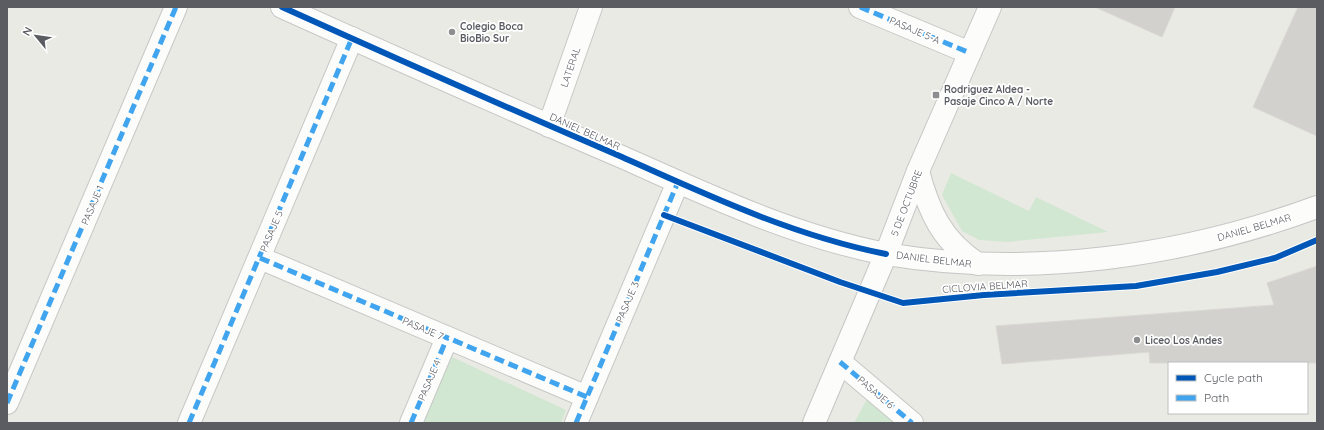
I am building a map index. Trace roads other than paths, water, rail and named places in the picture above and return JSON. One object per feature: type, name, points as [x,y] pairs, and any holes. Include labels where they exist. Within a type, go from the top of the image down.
[{"type":"street","name":"PASAJE 1","points":[[7,403],[176,7]]},
{"type":"street","name":"DANIEL BELMAR","points":[[282,7],[678,182],[804,233],[849,247],[926,260],[978,264],[1076,260],[1171,248],[1235,234],[1317,207]]},
{"type":"street","name":"LATERAL","points":[[550,126],[591,7]]},
{"type":"street","name":"PASAJE 5-A","points":[[860,7],[970,53]]},
{"type":"street","name":"5 DE OCTUBRE","points":[[814,423],[886,254],[918,171],[990,7]]},
{"type":"street","name":"PASAJE 5","points":[[189,423],[352,38]]},
{"type":"street","points":[[918,171],[923,190],[937,224],[949,241],[962,254],[978,264]]},
{"type":"street","name":"PASAJE 3","points":[[576,423],[678,182]]},
{"type":"street","name":"PASAJE 7","points":[[260,258],[587,397]]},
{"type":"street","name":"PASAJE 4","points":[[411,423],[447,338]]},
{"type":"street","name":"PASAJE 6","points":[[840,362],[912,423]]},
{"type":"place","name":"Colegio Boca BioBio Sur","points":[[452,32]]},
{"type":"place","name":"Rodriguez Aldea - Pasaje Cinco A / Norte","points":[[936,95]]},
{"type":"place","name":"Liceo Los Andes","points":[[1137,340]]}]
